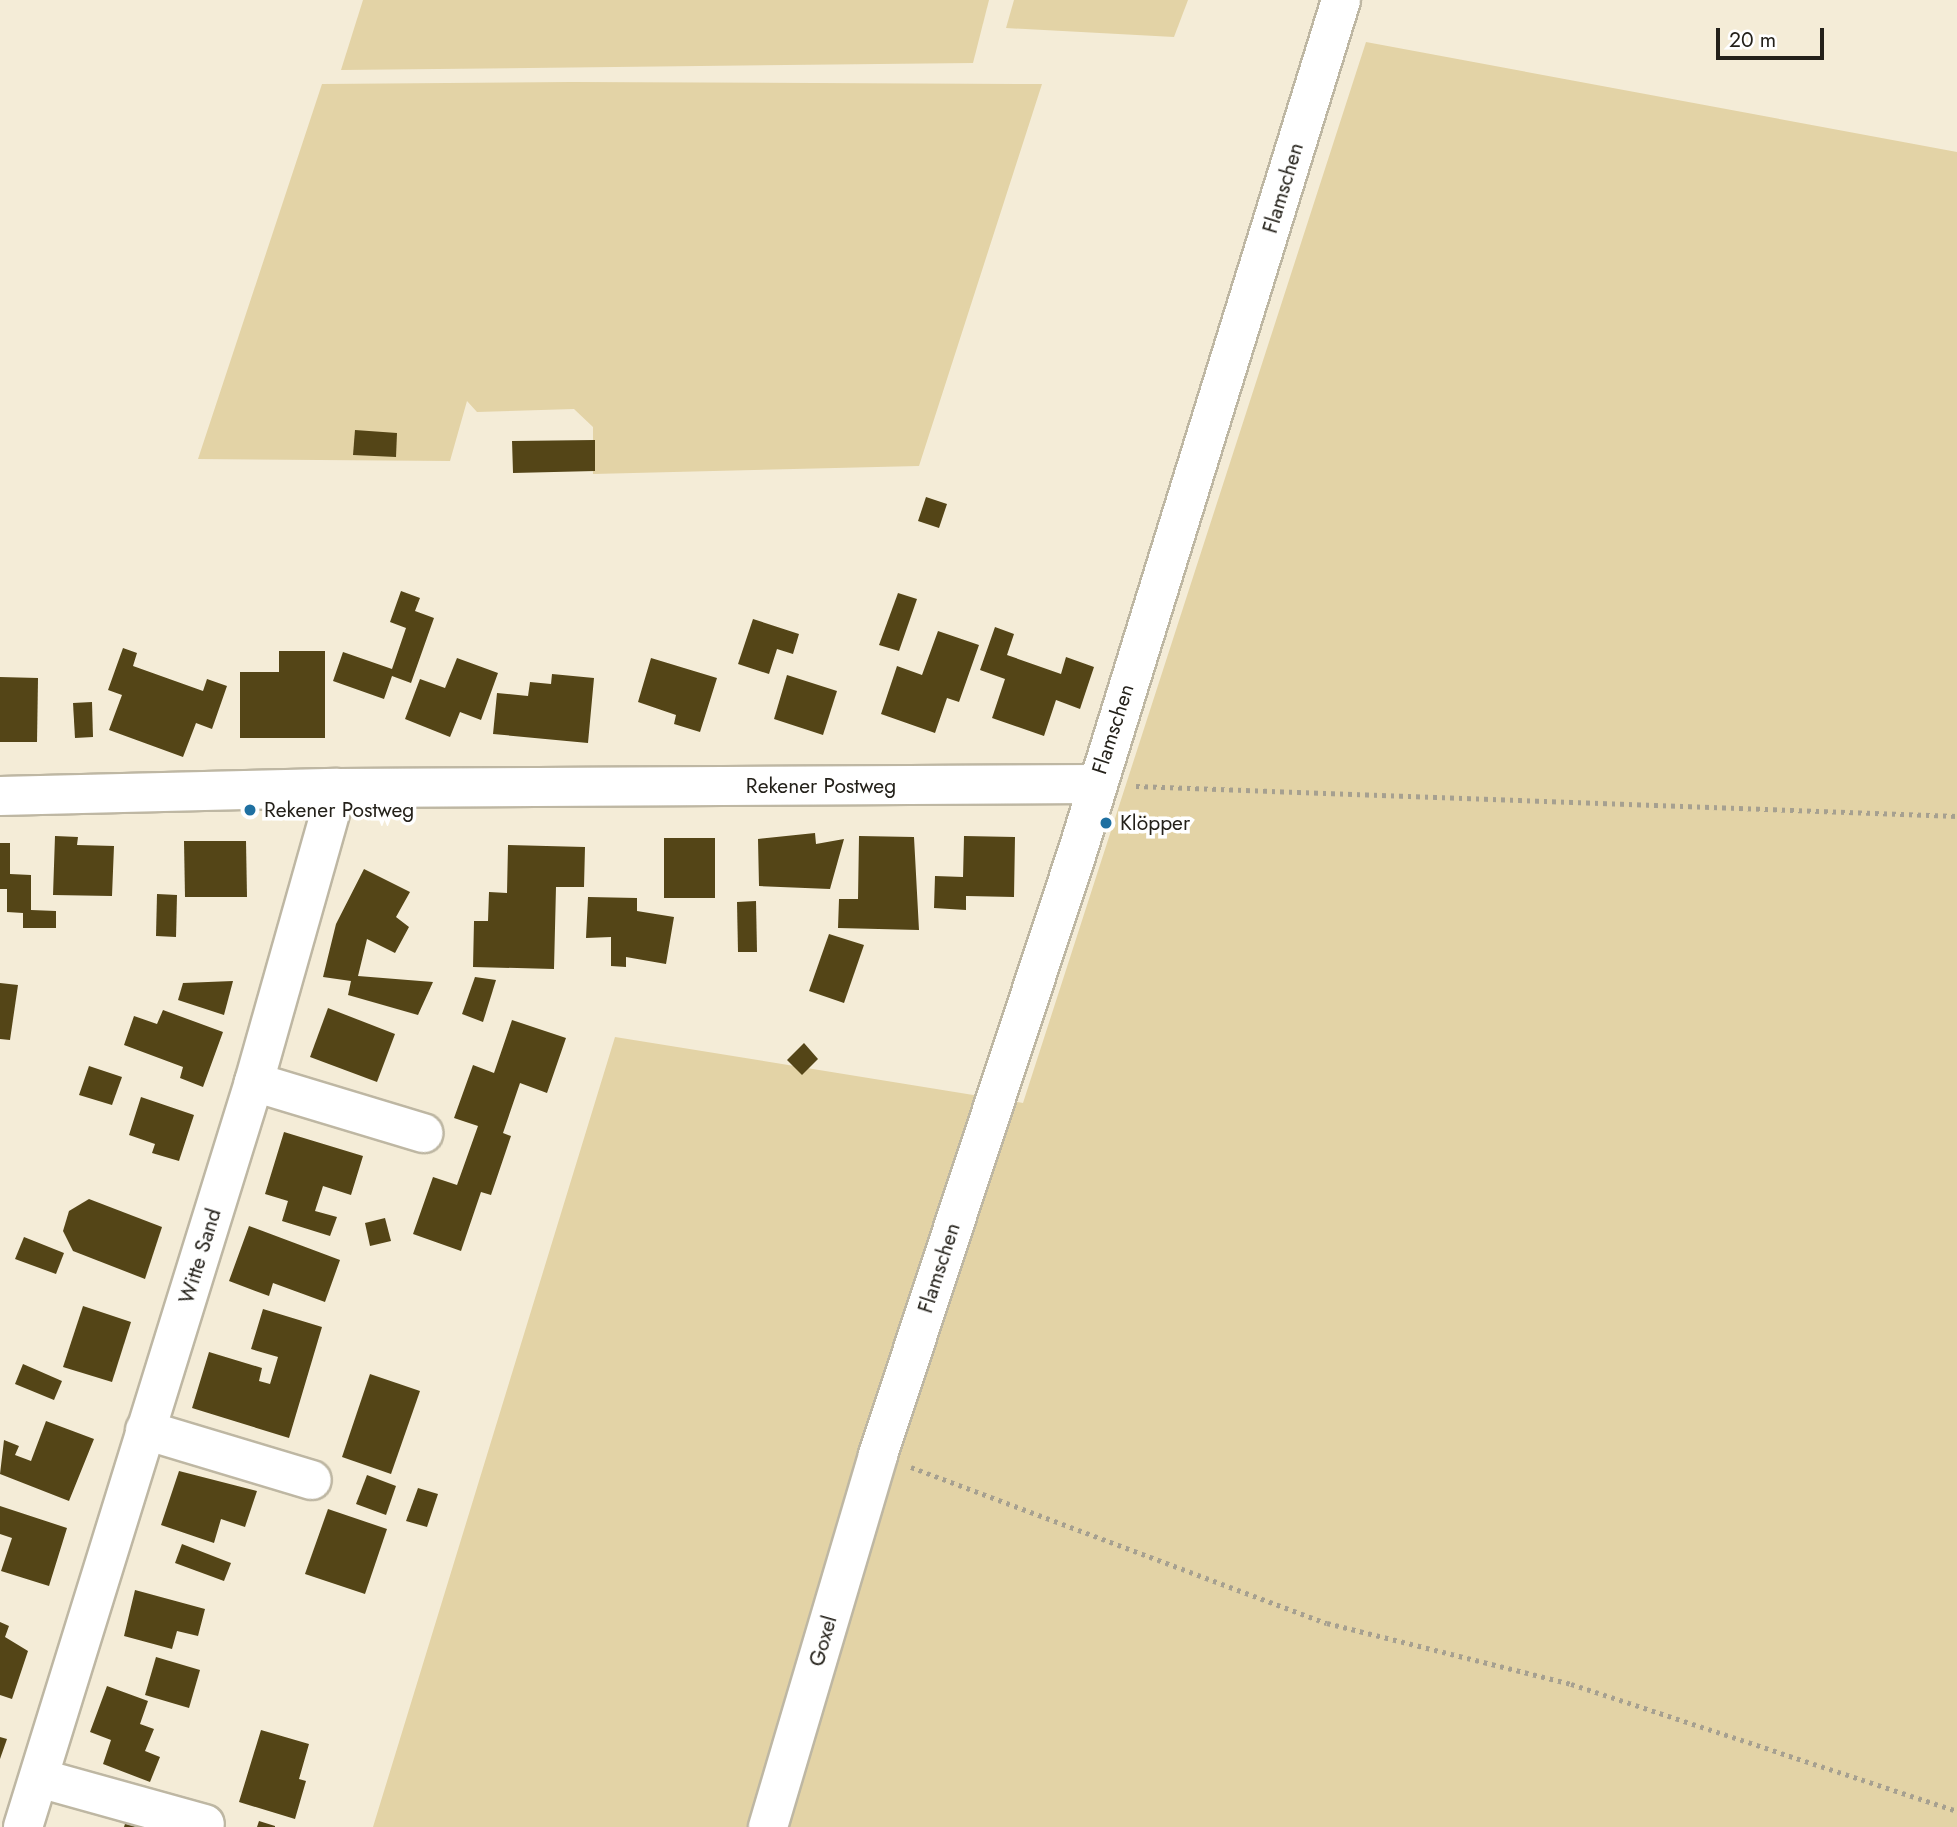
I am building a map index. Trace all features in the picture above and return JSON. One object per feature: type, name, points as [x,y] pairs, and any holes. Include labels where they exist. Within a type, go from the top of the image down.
[{"type":"street","name":"Flamschen","points":[[878,1455],[1096,784],[1341,0]]},
{"type":"street","name":"Rekener Postweg","points":[[0,796],[337,788],[1096,784]]},
{"type":"street","name":"Witte Sand","points":[[23,1827],[254,1082],[337,788]]},
{"type":"street","points":[[254,1082],[423,1133]]},
{"type":"street","points":[[145,1430],[312,1479]]},
{"type":"street","name":"Goxel","points":[[768,1827],[878,1455]]},
{"type":"street","points":[[39,1778],[205,1824]]},
{"type":"path","points":[[1096,784],[1957,816]]},
{"type":"path","points":[[878,1455],[1327,1623],[1571,1684],[1957,1811]]},
{"type":"shaded area","points":[[363,0],[989,0],[973,63],[341,70]]},
{"type":"shaded area","points":[[1014,0],[1188,0],[1174,37],[1006,28]]},
{"type":"shaded area","points":[[1366,42],[1957,152],[1957,1827],[373,1827],[615,1037],[1023,1103]]},
{"type":"shaded area","points":[[322,84],[1042,84],[919,466],[593,474],[593,427],[574,409],[477,412],[467,401],[450,461],[198,459]]},
{"type":"building","points":[[355,430],[397,433],[396,457],[353,455]]},
{"type":"building","points":[[595,440],[595,471],[513,473],[512,441]]},
{"type":"building","points":[[926,497],[947,504],[939,528],[918,521]]},
{"type":"building","points":[[401,591],[420,598],[415,611],[434,618],[411,683],[392,676],[384,699],[333,681],[343,652],[392,669],[406,628],[390,622]]},
{"type":"building","points":[[898,593],[917,599],[899,651],[879,645]]},
{"type":"building","points":[[753,619],[799,634],[793,654],[777,649],[769,674],[738,664]]},
{"type":"building","points":[[995,627],[1014,634],[1007,655],[1061,674],[1066,657],[1094,667],[1080,709],[1056,700],[1044,736],[992,718],[1005,679],[980,670]]},
{"type":"building","points":[[938,631],[979,645],[959,702],[947,698],[935,733],[881,714],[897,666],[922,675]]},
{"type":"building","points":[[123,648],[137,653],[133,666],[203,691],[207,679],[227,686],[212,729],[196,723],[183,757],[109,730],[122,695],[108,690]]},
{"type":"building","points":[[279,651],[325,651],[325,738],[240,738],[240,672],[279,672]]},
{"type":"building","points":[[457,658],[498,673],[481,720],[460,712],[450,737],[405,719],[420,679],[445,688]]},
{"type":"building","points":[[651,658],[717,678],[700,732],[674,724],[676,715],[638,702]]},
{"type":"building","points":[[552,674],[594,678],[588,743],[493,734],[497,693],[528,696],[530,682],[551,684]]},
{"type":"building","points":[[787,675],[837,691],[823,735],[774,719]]},
{"type":"building","points":[[0,677],[38,678],[37,742],[0,742]]},
{"type":"building","points":[[92,702],[93,737],[75,738],[73,703]]},
{"type":"building","points":[[815,833],[816,844],[844,839],[830,889],[759,886],[758,839]]},
{"type":"building","points":[[55,836],[78,837],[77,845],[114,846],[112,896],[53,895]]},
{"type":"building","points":[[859,836],[914,837],[919,930],[838,928],[839,899],[858,899]]},
{"type":"building","points":[[964,836],[1015,837],[1014,897],[966,896],[966,910],[934,908],[935,876],[963,877]]},
{"type":"building","points":[[664,838],[715,838],[715,898],[664,898]]},
{"type":"building","points":[[184,841],[246,841],[247,897],[185,897]]},
{"type":"building","points":[[0,843],[10,843],[10,874],[31,875],[31,910],[56,911],[56,928],[23,928],[23,913],[7,912],[7,889],[0,889]]},
{"type":"building","points":[[508,845],[585,847],[584,887],[556,887],[554,969],[473,967],[474,921],[488,921],[489,892],[507,893]]},
{"type":"building","points":[[364,869],[410,892],[396,917],[409,927],[395,953],[367,939],[358,976],[433,982],[418,1015],[348,995],[351,981],[323,977],[336,924]]},
{"type":"building","points":[[157,894],[177,895],[176,937],[156,936]]},
{"type":"building","points":[[588,897],[637,898],[637,911],[674,917],[666,964],[626,957],[626,967],[611,966],[611,937],[586,938]]},
{"type":"building","points":[[756,901],[757,952],[738,952],[737,902]]},
{"type":"building","points":[[829,934],[864,945],[844,1003],[809,991]]},
{"type":"building","points":[[475,977],[496,980],[483,1022],[462,1014]]},
{"type":"building","points":[[233,981],[224,1015],[178,1000],[183,983]]},
{"type":"building","points":[[0,983],[18,985],[10,1040],[0,1039]]},
{"type":"building","points":[[328,1008],[395,1034],[377,1082],[310,1057]]},
{"type":"building","points":[[163,1010],[223,1032],[203,1087],[180,1078],[183,1067],[124,1045],[134,1016],[157,1024]]},
{"type":"building","points":[[512,1020],[566,1038],[547,1093],[520,1083],[503,1133],[511,1136],[491,1195],[481,1192],[461,1251],[413,1234],[433,1177],[457,1185],[478,1126],[454,1118],[473,1065],[494,1073]]},
{"type":"building","points":[[804,1043],[818,1059],[802,1075],[787,1060]]},
{"type":"building","points":[[89,1066],[122,1077],[112,1105],[79,1095]]},
{"type":"building","points":[[141,1097],[194,1115],[179,1161],[152,1153],[155,1144],[129,1135]]},
{"type":"building","points":[[284,1132],[363,1156],[351,1195],[323,1186],[315,1211],[337,1217],[330,1236],[282,1221],[288,1201],[265,1194]]},
{"type":"building","points":[[89,1199],[162,1227],[145,1279],[73,1251],[63,1231],[69,1211]]},
{"type":"building","points":[[385,1218],[391,1241],[370,1246],[365,1223]]},
{"type":"building","points":[[249,1226],[340,1260],[325,1302],[273,1283],[269,1296],[229,1281]]},
{"type":"building","points":[[24,1237],[64,1253],[56,1274],[15,1259]]},
{"type":"building","points":[[83,1306],[131,1322],[112,1382],[63,1367]]},
{"type":"building","points":[[263,1309],[322,1327],[289,1438],[192,1408],[209,1352],[262,1368],[259,1381],[270,1384],[278,1357],[251,1349]]},
{"type":"building","points":[[23,1364],[62,1381],[54,1400],[15,1384]]},
{"type":"building","points":[[370,1374],[420,1391],[391,1474],[342,1457]]},
{"type":"building","points":[[46,1421],[94,1439],[69,1501],[0,1474],[4,1440],[19,1446],[15,1455],[31,1461]]},
{"type":"building","points":[[179,1471],[257,1491],[245,1527],[221,1519],[214,1543],[161,1525]]},
{"type":"building","points":[[367,1475],[396,1486],[386,1515],[356,1504]]},
{"type":"building","points":[[418,1488],[438,1494],[427,1527],[406,1521]]},
{"type":"building","points":[[0,1506],[67,1528],[49,1586],[1,1571],[12,1538],[0,1534]]},
{"type":"building","points":[[328,1509],[387,1529],[365,1594],[305,1574]]},
{"type":"building","points":[[182,1544],[231,1563],[224,1581],[175,1563]]},
{"type":"building","points":[[135,1590],[205,1609],[198,1636],[177,1631],[172,1649],[124,1636]]},
{"type":"building","points":[[0,1622],[9,1626],[5,1637],[28,1651],[12,1699],[0,1695]]},
{"type":"building","points":[[156,1657],[200,1670],[189,1708],[145,1695]]},
{"type":"building","points":[[107,1686],[148,1701],[140,1724],[154,1729],[145,1751],[160,1757],[150,1782],[103,1764],[111,1740],[90,1732]]},
{"type":"building","points":[[261,1730],[309,1744],[299,1779],[306,1781],[295,1819],[239,1802]]},
{"type":"building","points":[[0,1737],[7,1739],[0,1759]]},
{"type":"building","points":[[128,1814],[162,1827],[124,1827]]},
{"type":"building","points":[[259,1821],[275,1826],[275,1827],[257,1827]]},
{"type":"place","name":"Rekener Postweg","points":[[250,810]]},
{"type":"place","name":"Klöpper","points":[[1106,823]]}]
